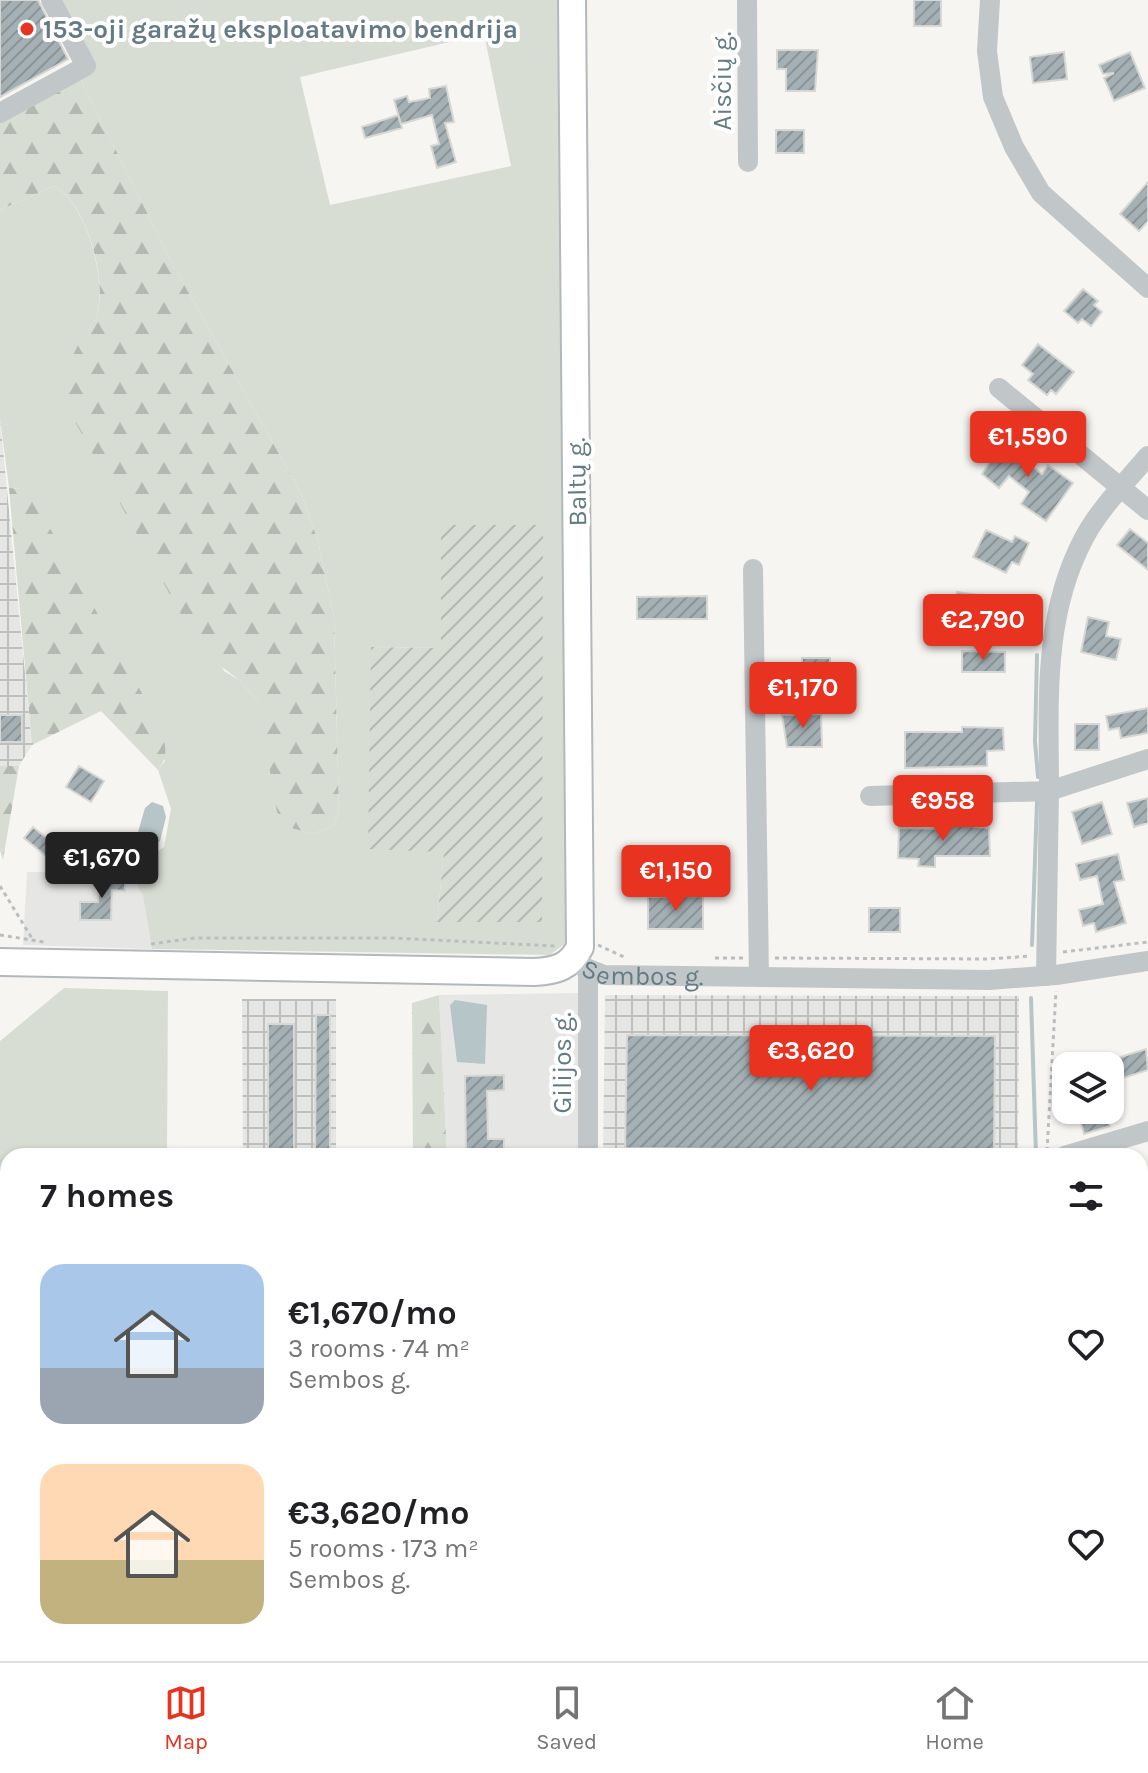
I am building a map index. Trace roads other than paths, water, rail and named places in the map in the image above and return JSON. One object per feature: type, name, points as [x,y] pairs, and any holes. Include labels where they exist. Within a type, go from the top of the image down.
[{"type":"main road","name":"Baltų g.","points":[[572,0],[580,967]]},
{"type":"main road","name":"Sembos g.","points":[[0,962],[39,952],[534,972],[580,967]]},
{"type":"street","points":[[0,113],[86,66],[51,0]]},
{"type":"street","name":"Aisčių g.","points":[[747,0],[748,162]]},
{"type":"street","points":[[990,0],[987,51],[993,97],[1014,147],[1041,193],[1148,288]]},
{"type":"street","points":[[999,388],[1148,510]]},
{"type":"street","points":[[1051,976],[1049,679],[1055,619],[1068,572],[1086,535],[1148,456]]},
{"type":"street","points":[[753,569],[759,977]]},
{"type":"street","points":[[870,796],[1049,791],[1148,759]]},
{"type":"street","name":"Sembos g.","points":[[580,967],[604,975],[989,980],[1051,976],[1148,961]]},
{"type":"street","name":"Gilijos g.","points":[[580,967],[588,1148]]},
{"type":"street","points":[[1091,1148],[1148,1131]]},
{"type":"waterway","points":[[1037,655],[1035,741],[1038,777]]},
{"type":"waterway","points":[[1032,945],[1037,802]]},
{"type":"waterway","points":[[1031,998],[1036,1148]]},
{"type":"place","name":"153-oji garažų eksploatavimo bendrija","points":[[27,29]]}]
